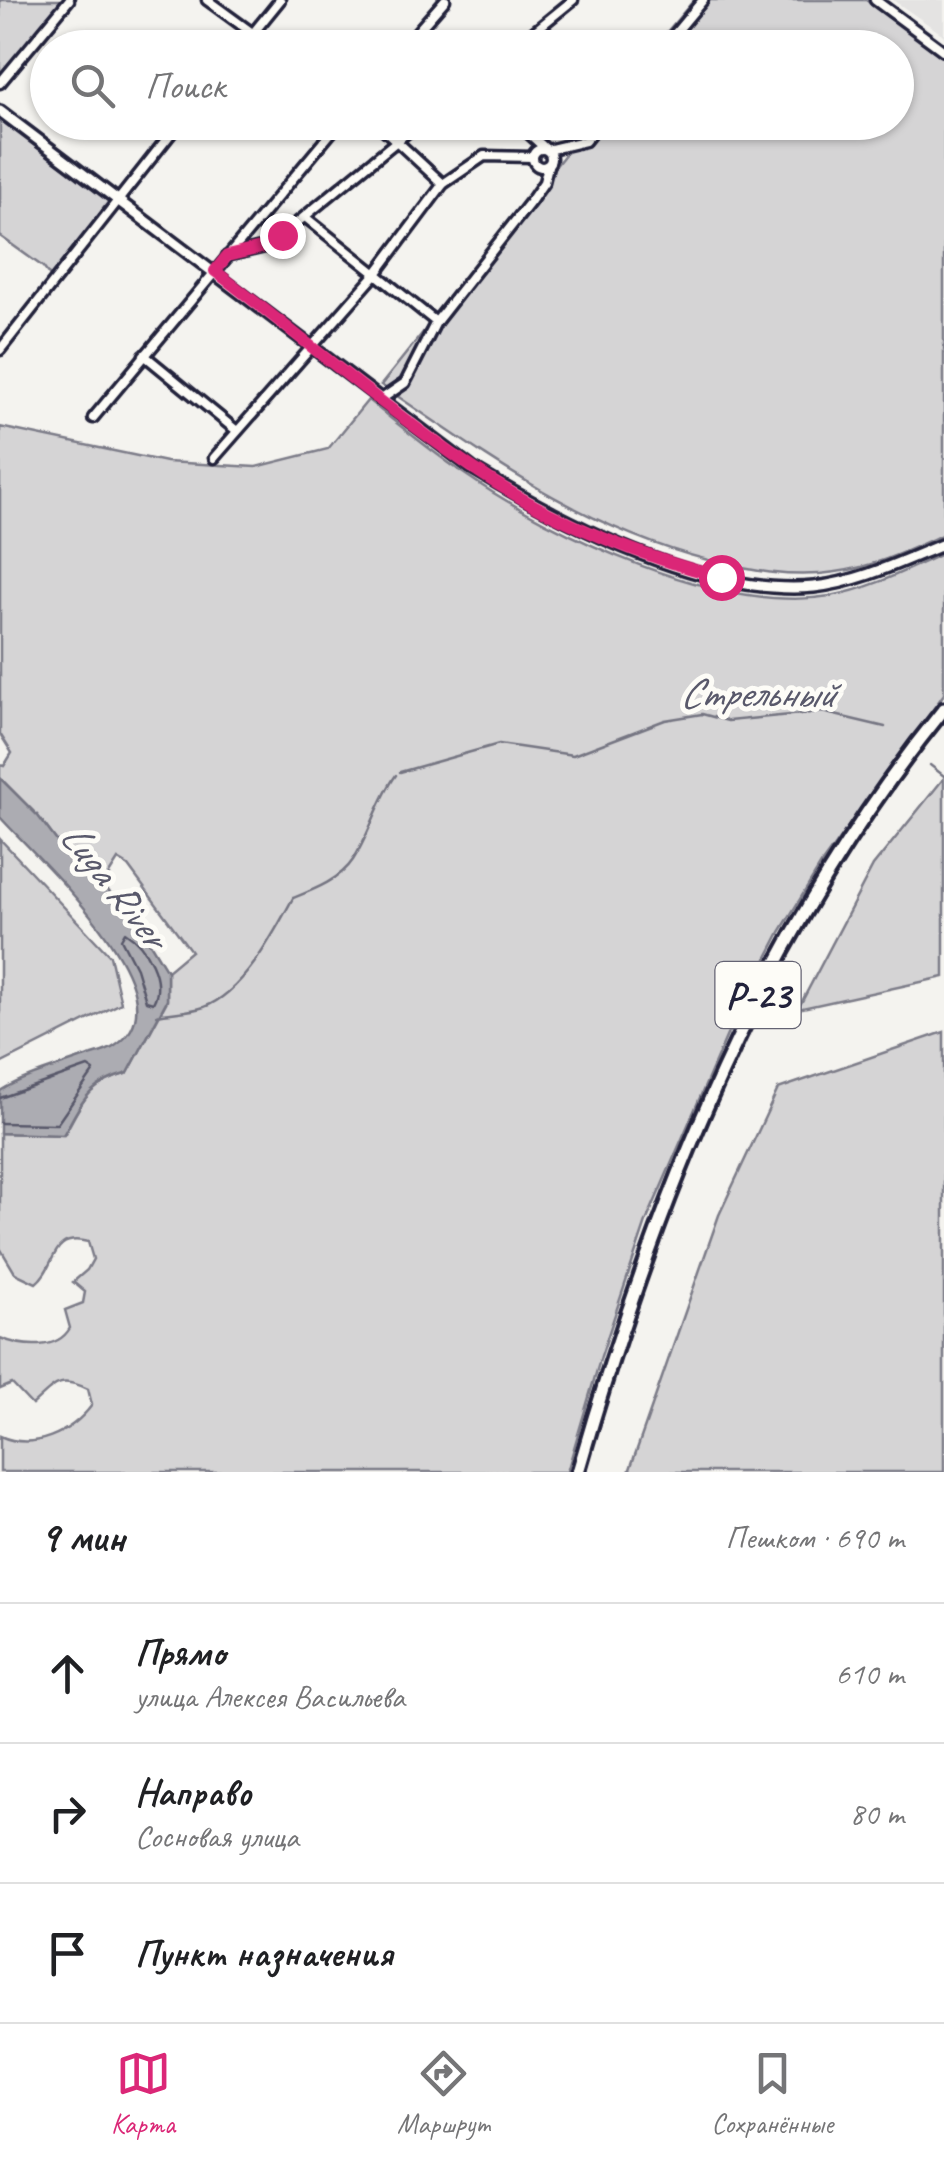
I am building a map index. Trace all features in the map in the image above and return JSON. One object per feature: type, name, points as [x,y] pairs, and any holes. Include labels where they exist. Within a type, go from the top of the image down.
[{"type":"highway","name":"Р-23","points":[[578,1472],[617,1338],[657,1225],[724,1067],[804,912],[911,752],[944,712]]},
{"type":"main road","points":[[0,111],[30,133]]},
{"type":"main road","points":[[39,140],[472,468],[557,517],[634,552],[762,586],[815,586],[855,579],[944,544]]},
{"type":"street","points":[[44,30],[69,0]]},
{"type":"street","points":[[207,0],[247,30]]},
{"type":"street","points":[[255,30],[280,0]]},
{"type":"street","points":[[418,30],[444,0]]},
{"type":"street","points":[[536,30],[573,0]]},
{"type":"street","points":[[678,30],[702,0]]},
{"type":"street","points":[[874,0],[944,52]]},
{"type":"street","points":[[0,83],[30,47]]},
{"type":"street","points":[[0,350],[166,140]]},
{"type":"street","points":[[93,418],[325,140]]},
{"type":"street","points":[[227,256],[265,247],[398,140]]},
{"type":"street","points":[[380,400],[405,383],[436,322],[544,182],[552,158],[535,140]]},
{"type":"street","points":[[533,157],[544,148],[586,140]]},
{"type":"street","points":[[396,142],[443,184]]},
{"type":"street","points":[[214,458],[375,276],[443,184],[484,156],[533,157]]},
{"type":"street","points":[[533,157],[539,167],[548,166]]},
{"type":"street","points":[[305,217],[436,322]]},
{"type":"street","points":[[144,355],[236,430]]},
{"type":"shaded area","points":[[0,0],[65,0],[40,30],[30,30],[30,43],[0,79]]},
{"type":"shaded area","points":[[694,0],[866,0],[906,30],[668,30]]},
{"type":"shaded area","points":[[893,0],[944,0],[944,36],[942,34]]},
{"type":"shaded area","points":[[914,36],[944,58],[944,534],[878,562],[836,572],[788,574],[724,564],[662,546],[577,509],[537,488],[381,385],[576,140],[914,140]]},
{"type":"shaded area","points":[[0,120],[109,201],[51,278],[43,267],[0,236]]},
{"type":"shaded area","points":[[368,400],[466,475],[545,522],[591,545],[690,582],[786,598],[830,596],[874,584],[944,553],[944,694],[822,863],[780,932],[727,1035],[646,1222],[567,1472],[0,1472],[0,1436],[25,1441],[50,1437],[73,1424],[92,1405],[88,1389],[70,1383],[57,1384],[32,1405],[12,1384],[0,1389],[0,1338],[39,1345],[57,1341],[70,1328],[65,1310],[83,1303],[85,1292],[73,1282],[93,1259],[88,1242],[75,1240],[60,1246],[36,1283],[15,1273],[0,1248],[0,1133],[64,1135],[95,1088],[128,1073],[167,1001],[167,971],[191,951],[128,866],[118,860],[103,884],[71,860],[38,816],[0,778],[0,765],[4,766],[12,753],[0,734],[0,427],[166,462],[256,467],[328,449]]},
{"type":"shaded area","points":[[944,778],[944,977],[798,1009],[873,866]]},
{"type":"shaded area","points":[[0,839],[110,956],[121,1003],[0,1064]]},
{"type":"shaded area","points":[[944,1032],[944,1472],[629,1472],[719,1215],[778,1089]]},
{"type":"water","points":[[0,778],[38,816],[71,860],[103,884],[167,971],[167,1000],[128,1073],[95,1089],[63,1135],[0,1133],[0,1091],[30,1076],[115,1046],[134,1023],[135,995],[122,962],[100,928],[0,817]]},
{"type":"waterway","name":"Стрельный","points":[[400,772],[499,744],[573,755],[665,720],[702,714],[728,721],[822,712],[885,727]]},
{"type":"waterway","name":"Стрельный","points":[[930,765],[944,776]]},
{"type":"waterway","name":"Стрельный","points":[[157,1015],[204,1007],[232,989],[256,960],[293,898],[334,879],[348,867],[396,775]]},
{"type":"route","points":[[282,235],[265,247],[227,256],[215,271],[424,433],[521,498],[634,552],[721,577]]},
{"type":"water label","name":"Luga River","points":[[114,885]]}]
